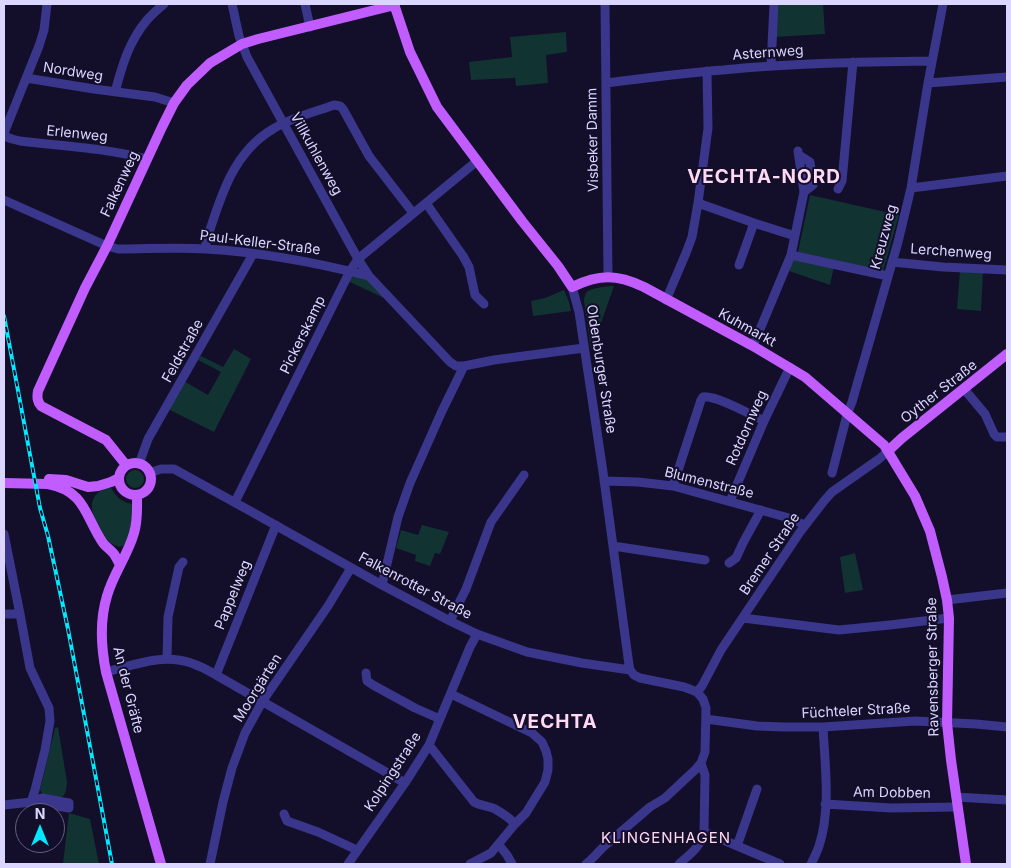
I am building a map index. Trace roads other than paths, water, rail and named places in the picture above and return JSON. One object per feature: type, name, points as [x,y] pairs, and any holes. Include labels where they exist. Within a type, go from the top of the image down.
[{"type":"main road","name":"Falkenweg","points":[[126,465],[106,440],[41,406],[38,403],[37,397],[66,328],[174,103],[197,74],[210,63],[242,44],[397,4]]},
{"type":"main road","name":"Oldenburger Straße","points":[[397,4],[410,52],[429,92],[447,122],[522,222],[558,266],[572,287]]},
{"type":"main road","name":"Kuhmarkt","points":[[572,287],[588,280],[608,276],[634,282],[790,367],[805,377],[888,451]]},
{"type":"main road","name":"Oyther Straße","points":[[888,451],[1007,354]]},
{"type":"main road","name":"Ravensberger Straße","points":[[888,451],[914,496],[930,531],[947,600],[949,618],[947,723],[966,864]]},
{"type":"main road","points":[[139,464],[147,469],[150,482],[145,491],[137,495],[122,489],[119,478],[126,465],[139,464]]},
{"type":"main road","points":[[4,483],[59,479],[88,487],[98,486],[119,478]]},
{"type":"main road","points":[[23,482],[56,485],[67,490],[82,503],[103,542],[114,554],[120,565]]},
{"type":"main road","name":"An der Gräfte","points":[[137,495],[134,531],[107,596],[102,621],[102,647],[106,672],[161,864]]},
{"type":"main road","points":[[99,534],[113,547],[121,550],[128,548]]},
{"type":"street","points":[[26,78],[44,30],[47,4]]},
{"type":"street","points":[[115,92],[122,66],[136,36],[147,20],[164,4]]},
{"type":"street","name":"Villkuhlenweg","points":[[232,4],[239,36],[247,57],[369,276],[450,362],[456,366],[464,366]]},
{"type":"street","points":[[305,4],[310,27]]},
{"type":"street","name":"Visbeker Damm","points":[[605,4],[608,276]]},
{"type":"street","points":[[771,66],[774,4]]},
{"type":"street","name":"Kreuzweg","points":[[832,473],[912,188],[928,83],[943,4]]},
{"type":"street","name":"Asternweg","points":[[606,83],[707,71],[771,66],[932,61]]},
{"type":"street","points":[[838,188],[842,181],[853,62]]},
{"type":"street","points":[[666,300],[692,237],[708,128],[707,71]]},
{"type":"street","points":[[928,83],[1007,77]]},
{"type":"street","name":"Nordweg","points":[[4,134],[26,78],[155,97],[174,103]]},
{"type":"street","points":[[206,249],[206,242],[221,197],[242,156],[258,139],[284,123],[334,106],[340,106],[343,109],[369,156],[413,213]]},
{"type":"street","name":"Erlenweg","points":[[4,134],[12,140],[129,154],[147,158]]},
{"type":"street","points":[[754,346],[791,255],[804,192],[799,153]]},
{"type":"street","name":"Pickerskamp","points":[[235,502],[358,258],[477,161]]},
{"type":"street","points":[[912,188],[1007,176]]},
{"type":"street","points":[[4,200],[107,246]]},
{"type":"street","points":[[426,203],[463,256],[469,267],[475,294],[484,304]]},
{"type":"street","points":[[698,203],[795,236]]},
{"type":"street","points":[[740,264],[754,223]]},
{"type":"street","name":"Paul-Keller-Straße","points":[[107,246],[118,249],[206,249],[253,254],[350,271]]},
{"type":"street","name":"Feldstraße","points":[[139,464],[148,439],[253,254]]},
{"type":"street","points":[[791,255],[888,276]]},
{"type":"street","name":"Lerchenweg","points":[[892,262],[1007,270]]},
{"type":"street","points":[[350,271],[369,276]]},
{"type":"street","name":"Oldenburger Straße","points":[[572,287],[579,312],[630,670]]},
{"type":"street","points":[[382,585],[398,517],[410,483],[442,410],[464,366],[584,348]]},
{"type":"street","name":"Rotdornweg","points":[[730,501],[764,421],[790,367]]},
{"type":"street","points":[[964,389],[985,414],[994,434],[998,437],[1007,437]]},
{"type":"street","points":[[673,486],[703,397],[707,396],[728,404],[764,421]]},
{"type":"street","name":"Bremer Straße","points":[[697,692],[721,650],[805,525],[824,501],[832,492],[888,451]]},
{"type":"street","name":"Falkenrotter Straße","points":[[149,473],[161,469],[174,469],[382,585],[477,634],[526,652],[630,670],[640,678],[684,687],[697,692]]},
{"type":"street","points":[[450,621],[466,589],[492,522],[524,475]]},
{"type":"street","name":"Blumenstraße","points":[[604,481],[673,486],[789,518],[805,525]]},
{"type":"street","points":[[729,563],[736,558],[761,510]]},
{"type":"street","name":"Pappelweg","points":[[216,675],[276,525]]},
{"type":"street","points":[[4,534],[30,668],[49,708],[50,721],[45,750],[31,802]]},
{"type":"street","points":[[613,546],[705,560]]},
{"type":"street","points":[[167,659],[168,617],[179,567],[183,562]]},
{"type":"street","name":"Moorgärten","points":[[210,864],[232,768],[245,733],[262,702],[328,606],[351,568]]},
{"type":"street","points":[[947,600],[1007,593]]},
{"type":"street","points":[[4,614],[20,614]]},
{"type":"street","points":[[743,618],[838,630],[949,618]]},
{"type":"street","name":"Kolpingstraße","points":[[348,864],[405,783],[429,745],[477,634]]},
{"type":"street","points":[[106,672],[140,663],[167,659],[190,662],[405,783]]},
{"type":"street","points":[[366,673],[367,681],[373,685],[415,708],[440,719]]},
{"type":"street","points":[[586,864],[608,842],[650,807],[665,798],[701,763],[705,752],[706,708],[703,699],[697,692]]},
{"type":"street","points":[[451,694],[532,733],[542,742],[548,759],[545,782],[526,813],[491,853],[470,864]]},
{"type":"street","name":"Füchteler Straße","points":[[706,719],[784,728],[915,721],[1007,727]]},
{"type":"street","points":[[812,864],[822,836],[825,804],[823,726]]},
{"type":"street","points":[[429,745],[474,802],[494,809],[512,820],[515,824]]},
{"type":"street","points":[[679,864],[697,847],[702,840],[704,832],[704,775],[701,763]]},
{"type":"street","points":[[737,846],[757,789]]},
{"type":"street","name":"Am Dobben","points":[[825,804],[897,808],[957,802],[1007,800]]},
{"type":"street","points":[[4,805],[31,802],[69,805]]},
{"type":"street","points":[[284,814],[287,821],[318,832],[357,850]]},
{"type":"street","points":[[704,832],[780,864]]},
{"type":"street","points":[[499,845],[512,864]]},
{"type":"railway","points":[[4,316],[40,508],[68,629],[112,864]]},
{"type":"district","name":"VECHTA-NORD","points":[[764,177]]},
{"type":"district","name":"VECHTA","points":[[555,722]]},
{"type":"district","name":"KLINGENHAGEN","points":[[666,838]]}]
